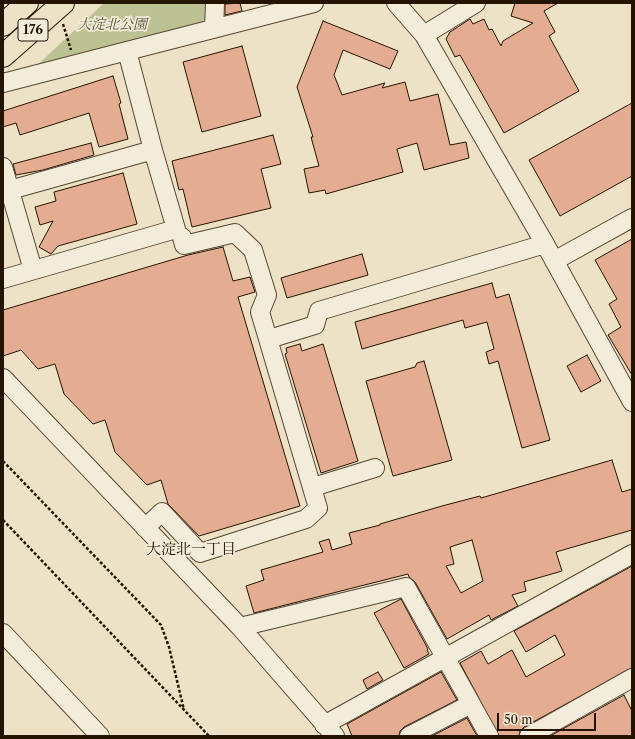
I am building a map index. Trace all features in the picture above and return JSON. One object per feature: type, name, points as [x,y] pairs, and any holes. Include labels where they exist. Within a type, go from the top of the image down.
[{"type":"highway","points":[[3,25],[27,3]]},
{"type":"highway","name":"176","points":[[3,56],[63,13]]},
{"type":"street","points":[[214,29],[215,3]]},
{"type":"street","points":[[3,83],[71,64],[314,3]]},
{"type":"street","points":[[396,3],[424,35],[545,244],[632,402]]},
{"type":"street","points":[[424,35],[476,3]]},
{"type":"street","points":[[3,279],[176,228],[153,150],[127,50]]},
{"type":"street","points":[[10,190],[153,150]]},
{"type":"street","points":[[3,167],[33,270]]},
{"type":"street","points":[[554,261],[632,218]]},
{"type":"street","points":[[145,528],[162,512],[200,553],[306,519],[318,508],[260,312],[267,295],[254,250],[235,233],[184,245],[182,237]]},
{"type":"street","points":[[268,339],[315,325],[319,311],[545,244]]},
{"type":"street","points":[[3,378],[240,627],[329,730],[445,657],[632,554]]},
{"type":"street","points":[[313,487],[374,468]]},
{"type":"street","points":[[240,627],[406,587],[489,736]]},
{"type":"street","points":[[3,633],[100,736]]},
{"type":"street","points":[[529,736],[632,678]]},
{"type":"street","points":[[409,736],[471,704]]},
{"type":"path","points":[[63,13],[70,45],[71,64]]},
{"type":"path","points":[[3,460],[161,625],[171,654],[184,710]]},
{"type":"path","points":[[3,520],[209,736]]},
{"type":"green space","name":"大淀北公園","points":[[104,3],[208,3],[207,16],[201,25],[34,68]]},
{"type":"building","points":[[240,3],[242,11],[225,15],[225,4]]},
{"type":"building","points":[[515,3],[558,3],[544,11],[555,32],[549,36],[579,91],[504,133],[460,55],[455,57],[446,39],[450,32],[470,19],[473,24],[484,19],[489,30],[492,29],[501,46],[503,41],[533,23],[511,16]]},
{"type":"building","points":[[323,21],[398,51],[390,69],[343,50],[334,75],[342,95],[385,83],[382,88],[405,82],[410,101],[438,94],[450,145],[466,142],[469,158],[424,170],[417,143],[397,149],[403,172],[326,194],[325,190],[309,193],[304,169],[319,166],[311,137],[313,137],[297,87]]},
{"type":"building","points":[[242,46],[261,116],[202,132],[183,62]]},
{"type":"building","points":[[113,76],[121,103],[119,104],[128,139],[99,147],[89,113],[20,135],[16,123],[3,127],[3,111]]},
{"type":"building","points":[[632,103],[632,176],[560,216],[529,160]]},
{"type":"building","points":[[273,135],[281,164],[261,169],[271,208],[192,227],[183,189],[179,190],[172,161]]},
{"type":"building","points":[[91,143],[94,155],[43,170],[16,175],[13,164]]},
{"type":"building","points":[[123,173],[137,224],[58,246],[51,254],[39,247],[53,221],[40,225],[35,207],[56,201],[54,192]]},
{"type":"building","points":[[632,239],[632,375],[608,335],[621,327],[609,304],[617,299],[595,260]]},
{"type":"building","points":[[223,247],[233,281],[250,277],[255,292],[238,297],[300,506],[199,536],[168,504],[161,480],[147,485],[115,452],[105,420],[93,424],[64,394],[55,364],[38,369],[21,350],[3,356],[3,310],[188,255]]},
{"type":"building","points":[[362,254],[368,275],[287,298],[281,278]]},
{"type":"building","points":[[492,283],[496,298],[509,294],[550,440],[522,448],[498,361],[489,364],[486,352],[494,349],[487,322],[465,328],[463,320],[362,349],[355,322]]},
{"type":"building","points":[[300,344],[302,351],[323,344],[358,461],[321,473],[285,354],[287,353],[286,348]]},
{"type":"building","points":[[587,355],[601,381],[581,392],[567,366]]},
{"type":"building","points":[[424,361],[452,460],[393,476],[366,381],[415,367],[417,363]]},
{"type":"building","points":[[612,460],[622,492],[632,489],[632,530],[556,552],[562,571],[524,582],[526,591],[512,595],[518,606],[491,620],[489,615],[447,639],[415,582],[409,577],[408,574],[254,613],[246,586],[264,580],[261,570],[323,552],[319,542],[329,539],[332,550],[352,544],[349,533],[442,506],[480,496],[481,498]],"holes":[[[472,540],[483,581],[461,593],[446,566],[454,564],[450,547]]]},
{"type":"building","points":[[632,566],[632,668],[524,727],[520,731],[519,736],[499,736],[460,663],[481,651],[488,664],[512,650],[526,677],[565,655],[555,635],[526,652],[514,631]]},
{"type":"building","points":[[401,599],[428,649],[429,654],[404,668],[374,613]]},
{"type":"building","points":[[378,672],[383,680],[367,689],[363,680]]},
{"type":"building","points":[[441,672],[457,700],[404,727],[400,731],[399,736],[352,736],[347,724]]},
{"type":"building","points":[[624,695],[632,711],[632,736],[550,736]]},
{"type":"building","points":[[467,718],[477,736],[432,736]]},
{"type":"district","name":"大淀北一丁目","points":[[191,550]]}]
